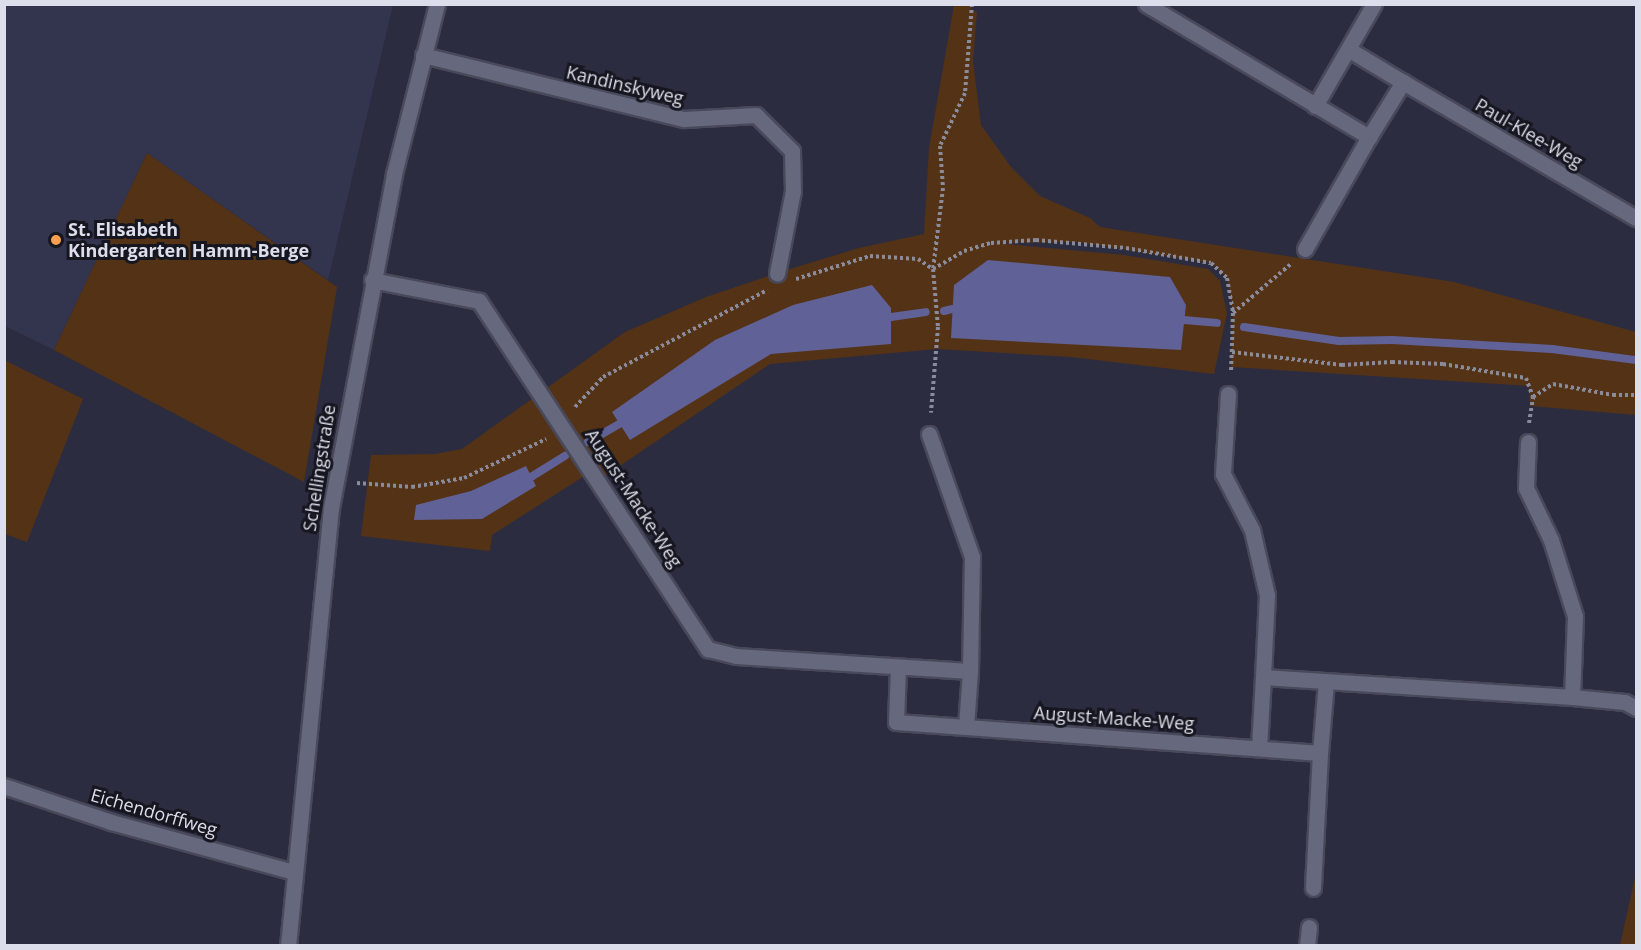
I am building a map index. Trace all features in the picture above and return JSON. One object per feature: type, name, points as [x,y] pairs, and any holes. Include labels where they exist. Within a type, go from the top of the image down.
[{"type":"street","name":"Schellingstraße","points":[[288,945],[320,592],[336,479],[372,280],[423,55],[437,4]]},
{"type":"street","points":[[1146,4],[1369,137]]},
{"type":"street","points":[[1315,106],[1374,4]]},
{"type":"street","name":"Paul-Klee-Weg","points":[[1348,49],[1636,218]]},
{"type":"street","name":"Kandinskyweg","points":[[423,55],[684,119],[756,115],[792,151],[793,191],[781,280]]},
{"type":"street","points":[[1305,249],[1402,82]]},
{"type":"street","name":"August-Macke-Weg","points":[[372,280],[479,301],[560,419],[708,649],[736,656],[970,671]]},
{"type":"street","points":[[1228,394],[1223,474],[1252,530],[1267,595],[1259,748]]},
{"type":"street","points":[[929,434],[972,557],[970,671],[966,727]]},
{"type":"street","points":[[1528,442],[1526,488],[1551,540],[1575,616],[1572,697]]},
{"type":"street","name":"August-Macke-Weg","points":[[898,667],[896,722],[1320,753]]},
{"type":"street","points":[[1263,677],[1572,697],[1625,702],[1636,708]]},
{"type":"street","points":[[1313,888],[1326,681]]},
{"type":"street","name":"Eichendorffweg","points":[[4,786],[111,822],[294,872]]},
{"type":"street","points":[[1307,945],[1309,927]]},
{"type":"path","points":[[929,434],[938,327],[933,269],[943,188],[940,146],[965,93],[972,4]]},
{"type":"path","points":[[933,269],[964,251],[991,243],[1036,240],[1126,248],[1211,263],[1227,278],[1233,313],[1228,394]]},
{"type":"path","points":[[1233,313],[1305,249]]},
{"type":"path","points":[[336,479],[412,487],[464,478],[548,438],[560,419],[603,377],[781,280],[870,256],[918,258],[933,269]]},
{"type":"path","points":[[1232,352],[1342,365],[1392,362],[1443,364],[1526,378],[1533,397],[1553,384],[1613,395],[1636,395]]},
{"type":"shaded area","points":[[4,5],[393,5],[328,280],[147,153],[54,350],[5,326]]},
{"type":"shaded area","points":[[954,5],[972,5],[971,10],[977,12],[973,61],[981,125],[1011,167],[1040,196],[1090,218],[1100,227],[1454,282],[1636,332],[1636,415],[1530,406],[1529,386],[1231,367],[1233,313],[1227,278],[1211,263],[1077,242],[996,243],[1124,255],[1208,269],[1220,281],[1227,313],[1214,374],[1071,357],[937,349],[770,364],[599,480],[592,471],[492,535],[490,551],[361,536],[371,455],[435,454],[462,449],[625,332],[706,297],[777,273],[859,248],[924,234],[929,148]]},
{"type":"shaded area","points":[[147,153],[337,287],[304,482],[54,350]]},
{"type":"shaded area","points":[[4,360],[83,399],[27,542],[5,534]]},
{"type":"shaded area","points":[[1636,873],[1636,945],[1620,945]]},
{"type":"water","points":[[988,260],[1170,277],[1186,305],[1181,350],[951,338],[954,285]]},
{"type":"water","points":[[872,285],[891,308],[891,344],[771,354],[630,440],[612,412],[715,340],[793,305]]},
{"type":"water","points":[[526,466],[536,486],[482,519],[414,520],[416,505],[471,491]]},
{"type":"waterway","points":[[944,311],[953,309]]},
{"type":"waterway","points":[[891,317],[926,312]]},
{"type":"waterway","points":[[1184,320],[1217,323]]},
{"type":"waterway","points":[[1244,327],[1339,341],[1392,340],[1552,349],[1636,360]]},
{"type":"waterway","points":[[588,442],[619,424]]},
{"type":"waterway","points":[[531,477],[565,456]]},
{"type":"place","name":"St. Elisabeth Kindergarten Hamm-Berge","points":[[56,240]]}]
